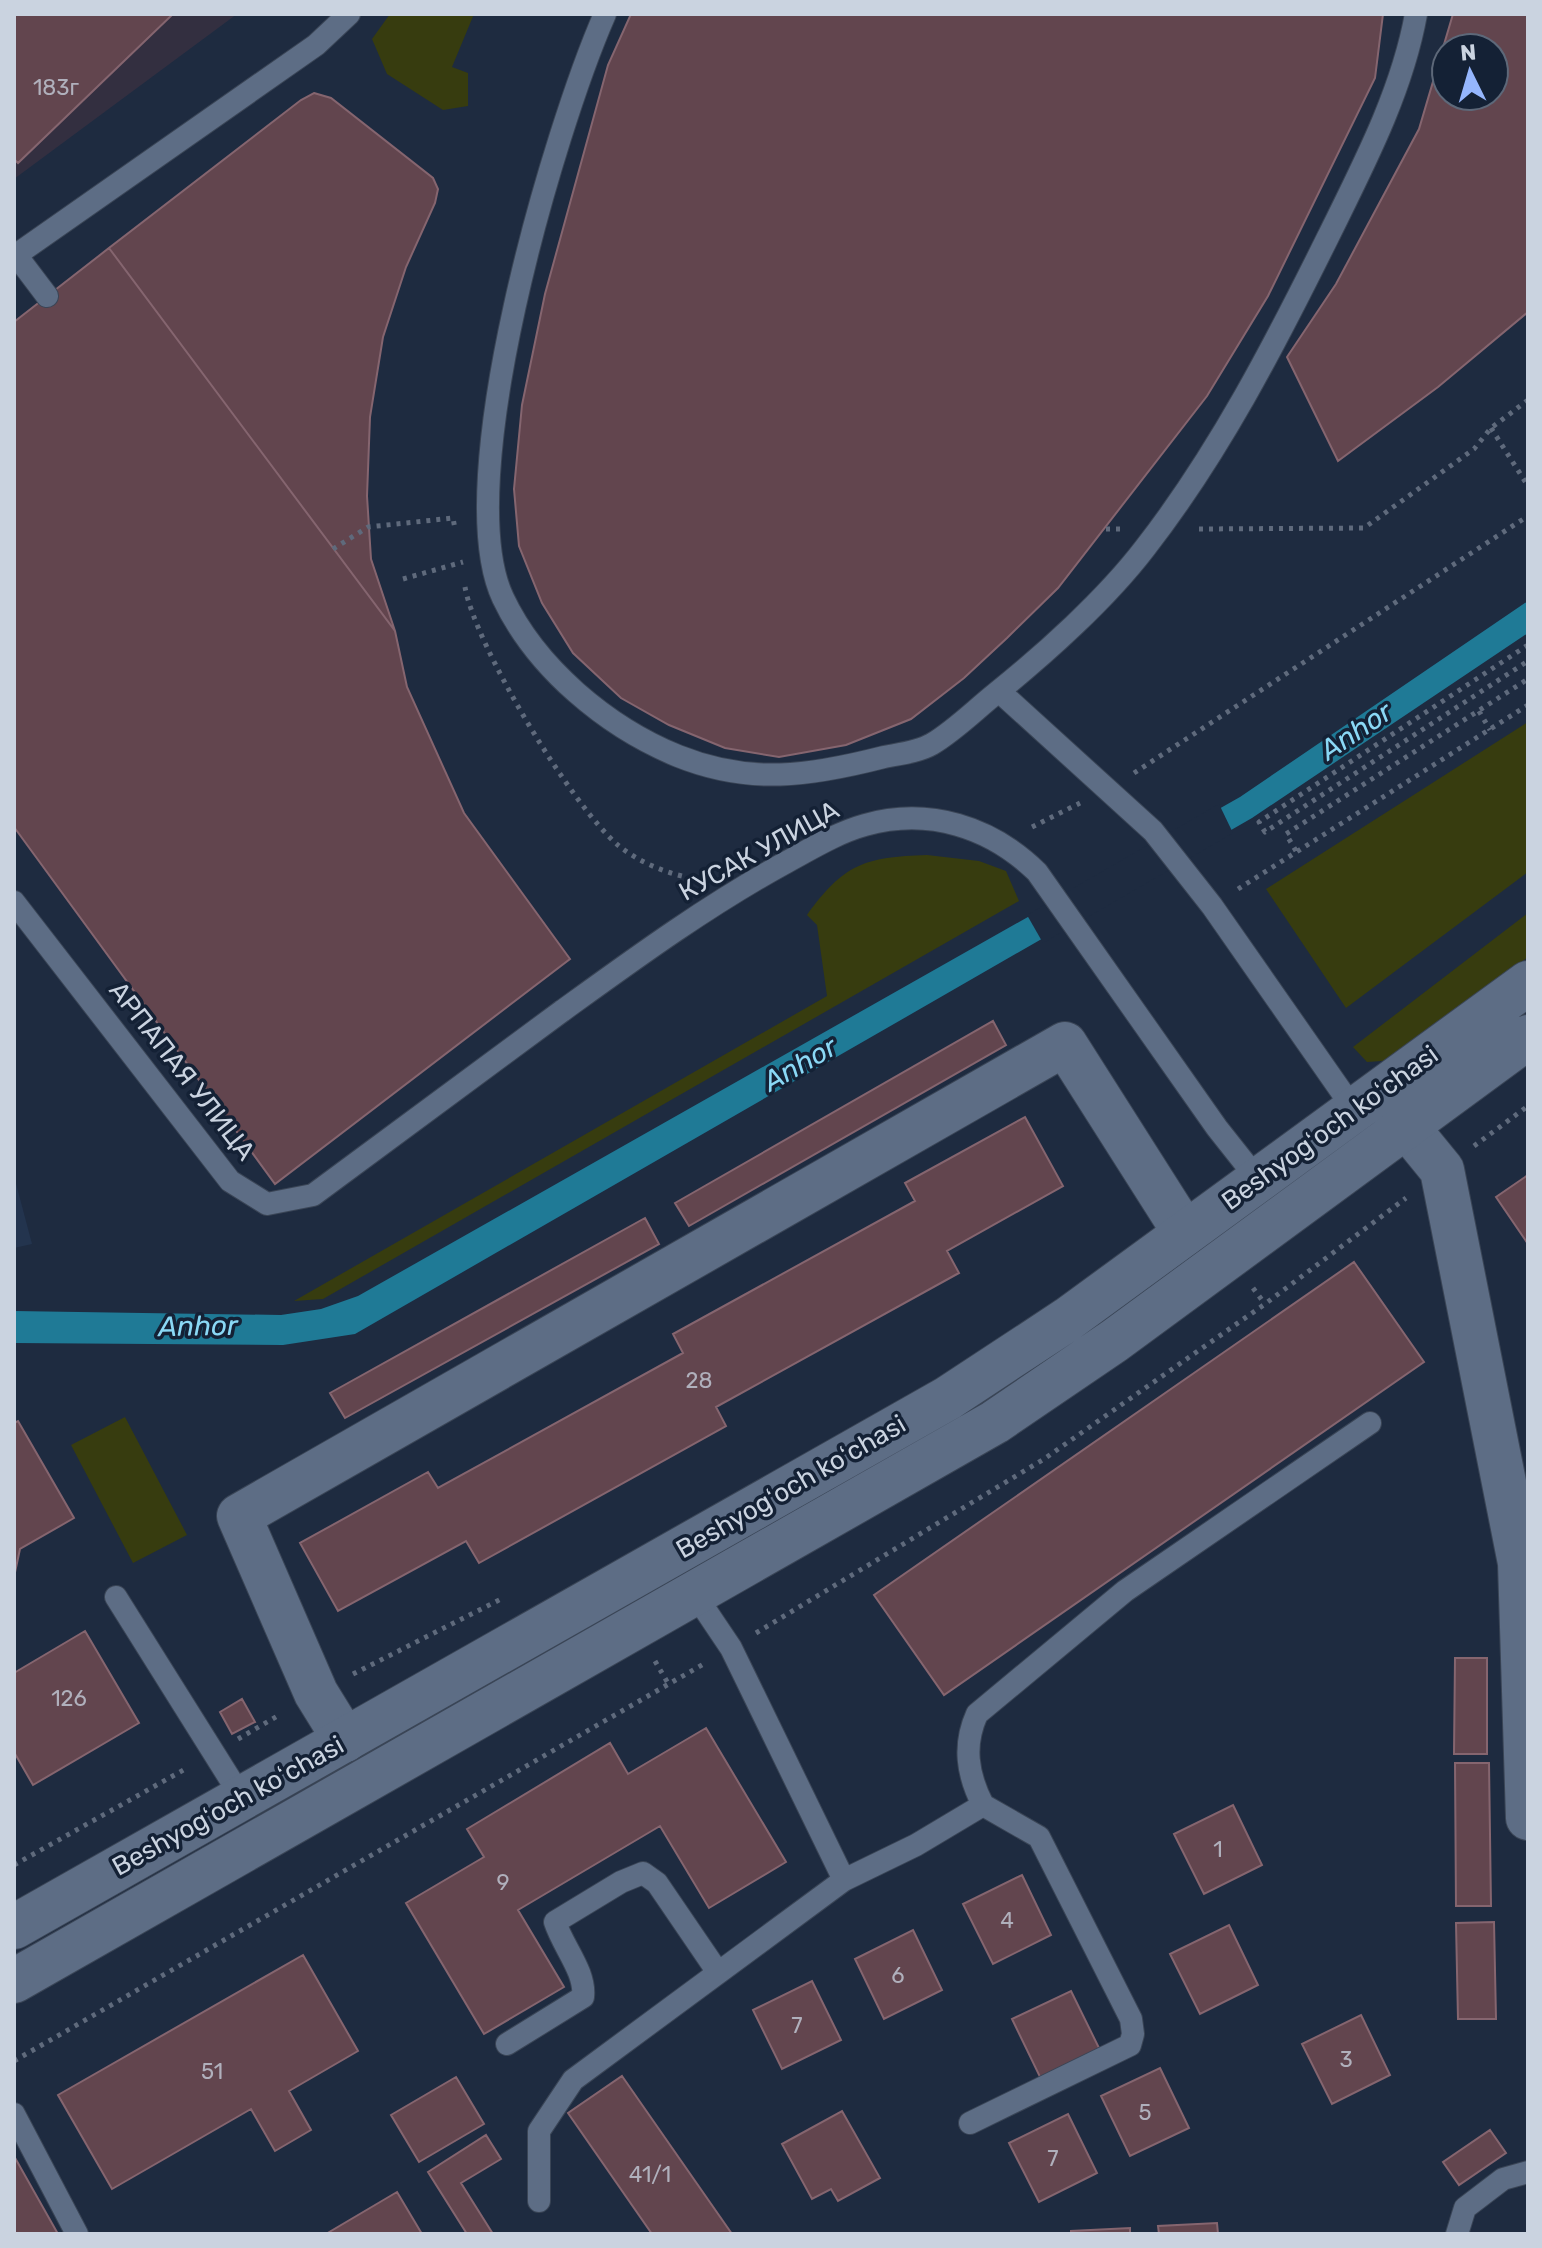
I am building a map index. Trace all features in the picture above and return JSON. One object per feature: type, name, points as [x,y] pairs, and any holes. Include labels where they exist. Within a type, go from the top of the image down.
[{"type":"main road","name":"Beshyogʻoch koʻchasi","points":[[14,1981],[995,1422],[1114,1341],[1528,983]]},
{"type":"main road","name":"Beshyogʻoch koʻchasi","points":[[14,1927],[948,1398],[1068,1319],[1259,1181],[1381,1110],[1528,1037]]},
{"type":"main road","points":[[345,1740],[316,1693],[239,1516],[1065,1044],[1185,1233]]},
{"type":"main road","points":[[1381,1110],[1442,1170],[1520,1563],[1528,1818]]},
{"type":"lane","points":[[47,296],[15,256],[316,45],[349,14]]},
{"type":"lane","points":[[605,14],[544,196],[509,334],[490,445],[487,521],[501,595],[536,650],[588,702],[640,740],[703,766],[780,778],[929,746],[1037,660],[1142,553],[1188,489],[1250,386],[1358,176],[1408,59],[1416,14]]},
{"type":"lane","points":[[999,691],[1153,831],[1381,1110]]},
{"type":"lane","name":"КУСАК УЛИЦА","points":[[491,1061],[638,954],[741,887],[836,836],[866,824],[926,820],[981,830],[1002,841],[1037,872],[1217,1128],[1259,1181]]},
{"type":"lane","name":"АРПАПАЯ УЛИЦА","points":[[14,902],[230,1181],[267,1204],[313,1195],[491,1061]]},
{"type":"lane","points":[[970,2123],[1130,2045],[1133,2034],[1131,2019],[1039,1837],[983,1805],[973,1780],[966,1737],[977,1714],[1125,1591],[1370,1423]]},
{"type":"lane","points":[[694,1593],[731,1648],[844,1880]]},
{"type":"lane","points":[[116,1597],[242,1798]]},
{"type":"lane","points":[[539,2201],[539,2131],[573,2080],[844,1880],[916,1845],[983,1805]]},
{"type":"lane","points":[[507,2044],[583,1997],[585,1982],[562,1945],[555,1922],[621,1882],[643,1873],[657,1883],[717,1971]]},
{"type":"lane","points":[[14,2114],[77,2234]]},
{"type":"lane","points":[[1457,2234],[1465,2208],[1503,2179],[1528,2172]]},
{"type":"path","points":[[1197,529],[1364,528],[1474,449],[1491,428],[1528,400]]},
{"type":"path","points":[[1491,428],[1528,486]]},
{"type":"path","points":[[1002,841],[1110,789],[1528,516]]},
{"type":"path","points":[[333,549],[368,527],[453,518]]},
{"type":"path","points":[[1106,529],[1136,529]]},
{"type":"path","points":[[403,579],[446,567]]},
{"type":"path","points":[[469,613],[543,749],[587,813],[619,846],[651,866],[690,878],[741,887]]},
{"type":"path","points":[[1528,645],[1259,822],[1265,832],[1528,661]]},
{"type":"path","points":[[1296,852],[1286,834],[1528,679]]},
{"type":"path","points":[[1212,906],[1528,705]]},
{"type":"path","points":[[1479,711],[1490,730]]},
{"type":"path","points":[[1365,766],[1373,779]]},
{"type":"path","points":[[14,2061],[731,1648],[1044,1459],[1265,1304],[1528,1106]]},
{"type":"path","points":[[14,1865],[316,1693],[509,1595]]},
{"type":"shaded area","points":[[14,14],[237,14],[14,179]]},
{"type":"shaded area","points":[[14,1176],[32,1244],[14,1248]]},
{"type":"green space","points":[[390,14],[474,14],[452,67],[468,73],[468,106],[443,110],[387,74],[372,39]]},
{"type":"green space","points":[[1528,722],[1528,872],[1346,1008],[1266,889]]},
{"type":"green space","points":[[927,855],[979,861],[1006,871],[1019,901],[323,1299],[294,1301],[827,996],[817,925],[807,915],[832,884],[857,867],[887,858]]},
{"type":"green space","points":[[1528,913],[1528,957],[1396,1060],[1367,1062],[1353,1047]]},
{"type":"green space","points":[[125,1417],[187,1535],[133,1563],[71,1445]]},
{"type":"water","name":"Anhor","points":[[1528,601],[1528,633],[1252,818],[355,1334],[283,1345],[14,1343],[14,1311],[281,1315],[321,1309],[358,1296],[1240,797]]},
{"type":"pier","points":[[1219,804],[1233,833],[1043,943],[1027,915]]},
{"type":"building","points":[[14,14],[173,14],[18,163],[14,159]]},
{"type":"building","points":[[631,14],[1383,14],[1375,78],[1268,296],[1207,396],[1058,588],[1007,638],[964,678],[911,719],[846,745],[779,757],[725,748],[669,725],[621,698],[573,653],[542,603],[519,546],[514,489],[522,405],[545,294],[608,65]]},
{"type":"building","points":[[1453,14],[1528,14],[1528,312],[1438,387],[1338,461],[1287,357],[1336,284],[1419,129],[1430,92],[1430,112],[1510,112],[1510,32],[1448,32]]},
{"type":"building","points":[[314,93],[331,98],[433,178],[438,189],[435,203],[406,267],[383,337],[370,417],[367,496],[371,559],[395,631],[109,248]]},
{"type":"building","points":[[109,248],[395,631],[407,687],[464,813],[570,959],[275,1184],[14,827],[14,322]]},
{"type":"building","points":[[993,1021],[1006,1045],[689,1226],[675,1203]]},
{"type":"building","points":[[1025,1117],[1063,1186],[947,1251],[959,1273],[716,1407],[726,1426],[479,1563],[466,1541],[338,1611],[300,1543],[428,1472],[438,1488],[683,1353],[673,1334],[915,1201],[905,1183]]},
{"type":"building","points":[[1528,1175],[1528,1244],[1496,1197]]},
{"type":"building","points":[[645,1218],[659,1244],[345,1418],[330,1393]]},
{"type":"building","points":[[1354,1262],[1424,1362],[944,1695],[874,1595]]},
{"type":"building","points":[[18,1421],[74,1518],[20,1549],[14,1577],[14,1423]]},
{"type":"building","points":[[85,1631],[139,1723],[33,1785],[14,1752],[14,1673]]},
{"type":"building","points":[[1455,1658],[1487,1658],[1487,1754],[1454,1754]]},
{"type":"building","points":[[242,1699],[255,1722],[232,1734],[220,1712]]},
{"type":"building","points":[[706,1728],[786,1862],[709,1908],[660,1826],[518,1910],[564,1987],[484,2034],[406,1903],[484,1857],[467,1829],[610,1743],[628,1774]]},
{"type":"building","points":[[1455,1763],[1489,1763],[1491,1906],[1456,1906]]},
{"type":"building","points":[[1233,1805],[1262,1865],[1204,1894],[1174,1834]]},
{"type":"building","points":[[1022,1875],[1051,1935],[993,1964],[963,1904]]},
{"type":"building","points":[[1494,1922],[1496,2019],[1458,2019],[1456,1923]]},
{"type":"building","points":[[1229,1925],[1258,1985],[1200,2014],[1170,1954]]},
{"type":"building","points":[[913,1930],[942,1990],[884,2019],[855,1959]]},
{"type":"building","points":[[303,1955],[358,2051],[289,2091],[311,2130],[275,2151],[251,2109],[112,2189],[58,2095]]},
{"type":"building","points":[[812,1981],[841,2040],[782,2069],[753,2010]]},
{"type":"building","points":[[1071,1991],[1100,2050],[1041,2079],[1012,2019]]},
{"type":"building","points":[[1361,2015],[1390,2075],[1332,2104],[1302,2044]]},
{"type":"building","points":[[1160,2068],[1189,2128],[1130,2156],[1101,2096]]},
{"type":"building","points":[[622,2076],[732,2234],[652,2234],[568,2113]]},
{"type":"building","points":[[456,2077],[484,2124],[419,2162],[391,2115]]},
{"type":"building","points":[[842,2111],[880,2178],[838,2201],[831,2189],[812,2199],[782,2144]]},
{"type":"building","points":[[1068,2114],[1097,2173],[1039,2202],[1009,2143]]},
{"type":"building","points":[[1490,2130],[1506,2153],[1459,2185],[1443,2162]]},
{"type":"building","points":[[486,2135],[501,2159],[461,2183],[493,2234],[467,2234],[428,2172]]},
{"type":"building","points":[[14,2156],[58,2234],[14,2234]]},
{"type":"building","points":[[397,2192],[422,2234],[326,2234]]},
{"type":"building","points":[[1217,2223],[1218,2234],[1159,2234],[1158,2226]]},
{"type":"building","points":[[1130,2228],[1130,2234],[1071,2234],[1071,2231]]}]
